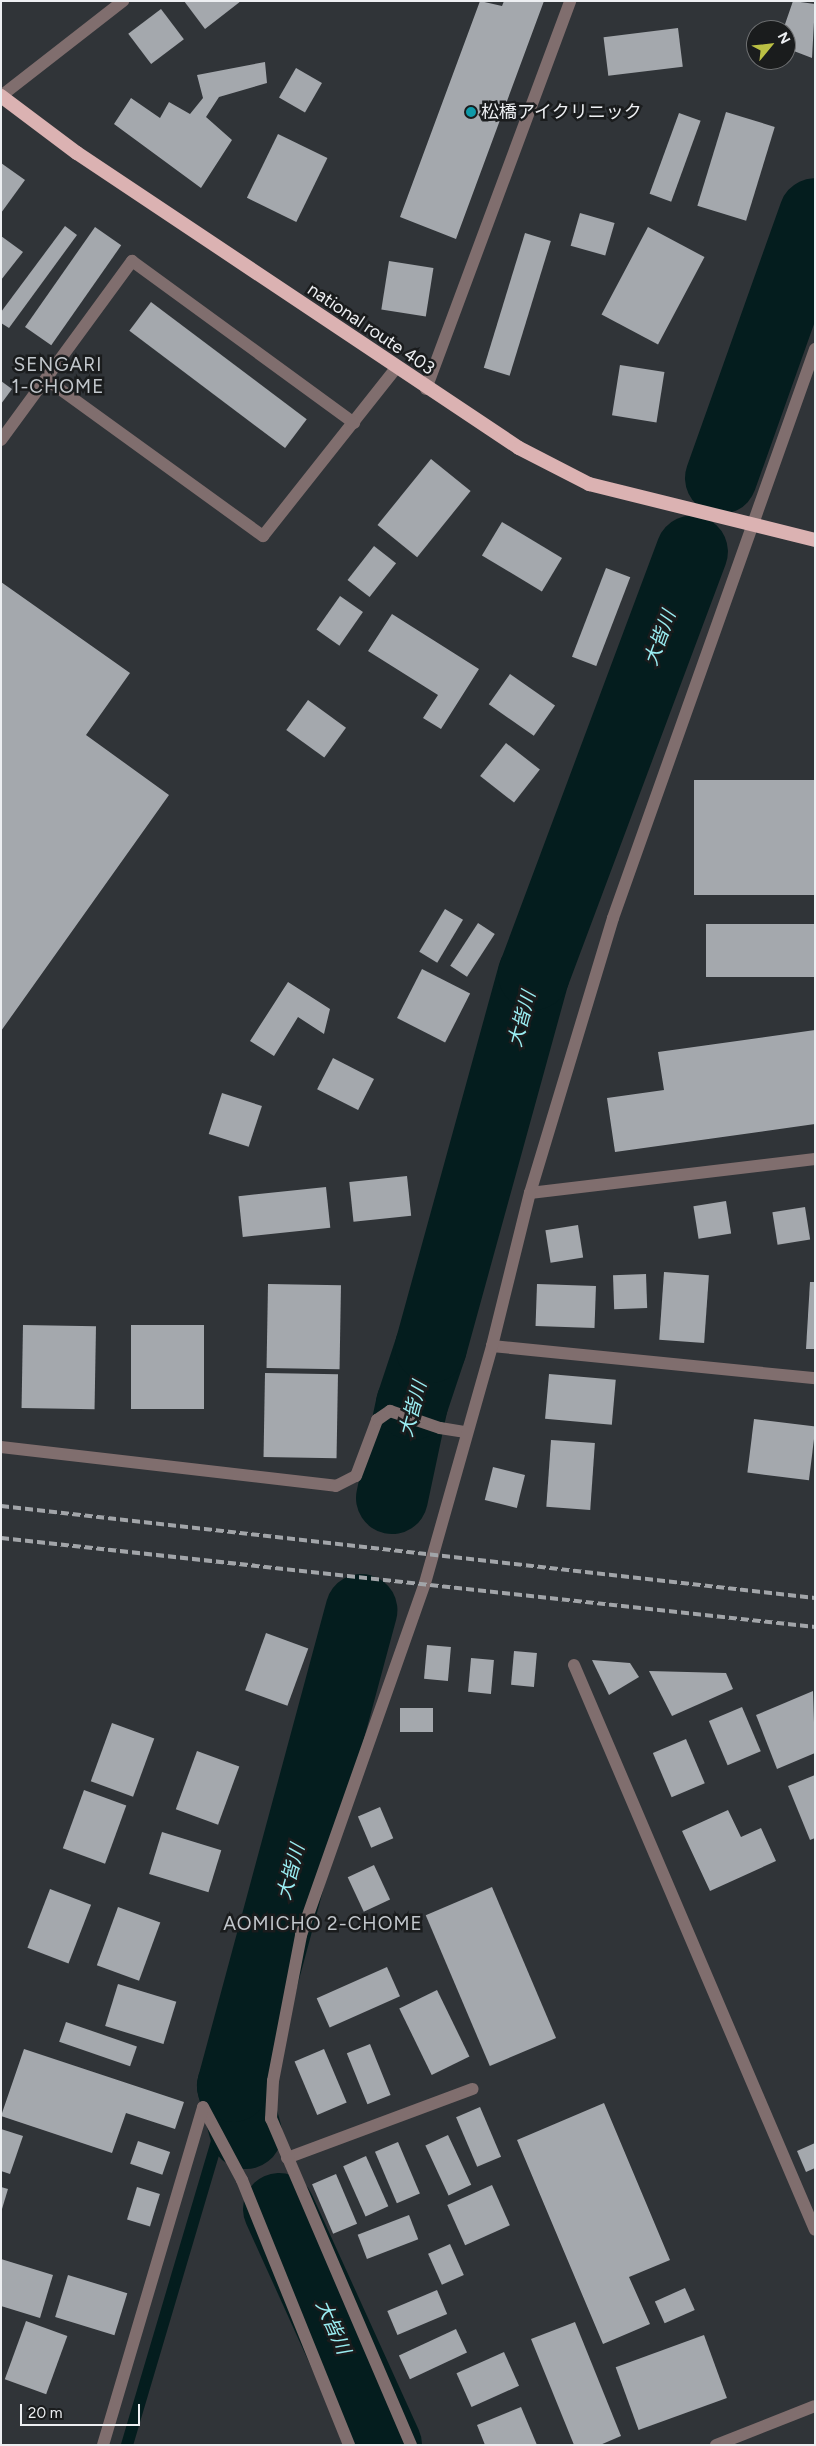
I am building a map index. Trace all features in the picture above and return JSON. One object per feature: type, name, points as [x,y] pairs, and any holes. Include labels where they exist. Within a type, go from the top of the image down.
[{"type":"highway","name":"national route 403","points":[[1,96],[78,153],[426,389],[519,448],[590,484],[752,527]]},
{"type":"highway","points":[[752,527],[815,540]]},
{"type":"street","points":[[1,96],[123,1]]},
{"type":"street","points":[[426,389],[570,1]]},
{"type":"street","points":[[1,440],[132,261],[354,424]]},
{"type":"street","points":[[411,2445],[271,2119],[273,2081],[301,1935],[425,1583],[466,1432],[492,1346],[530,1193],[613,918],[815,349]]},
{"type":"street","points":[[46,379],[264,536],[354,424],[396,368]]},
{"type":"street","points":[[530,1193],[815,1159]]},
{"type":"street","points":[[492,1346],[815,1378]]},
{"type":"street","points":[[1,1447],[336,1486],[356,1476],[377,1420],[390,1411],[401,1417],[440,1428],[466,1432]]},
{"type":"street","points":[[574,1665],[815,2230]]},
{"type":"street","points":[[287,2158],[473,2089]]},
{"type":"street","points":[[103,2445],[203,2107],[234,2165],[349,2445]]},
{"type":"street","points":[[716,2445],[815,2406]]},
{"type":"building","points":[[184,1],[241,1],[205,29]]},
{"type":"building","name":"松橋アイクリニック","points":[[480,1],[502,6],[504,1],[544,1],[456,239],[400,217]]},
{"type":"building","points":[[793,1],[815,4],[812,58],[796,52],[796,20],[786,20]]},
{"type":"building","points":[[161,9],[184,39],[151,64],[128,34]]},
{"type":"building","points":[[678,28],[683,67],[608,76],[604,37]]},
{"type":"building","points":[[265,62],[267,83],[219,97],[206,117],[232,140],[201,188],[114,124],[131,98],[160,118],[169,102],[190,114],[203,98],[197,75]]},
{"type":"building","points":[[296,68],[322,83],[305,112],[279,97]]},
{"type":"building","points":[[726,112],[775,127],[746,221],[697,206]]},
{"type":"building","points":[[679,113],[701,121],[671,202],[650,194]]},
{"type":"building","points":[[278,134],[327,158],[296,222],[247,198]]},
{"type":"building","points":[[1,163],[25,180],[1,213]]},
{"type":"building","points":[[580,213],[615,223],[605,256],[571,246]]},
{"type":"building","points":[[65,226],[77,235],[9,328],[1,323],[1,312]]},
{"type":"building","points":[[95,227],[121,245],[51,345],[25,327]]},
{"type":"building","points":[[648,227],[705,257],[658,344],[602,314]]},
{"type":"building","points":[[525,233],[551,241],[510,376],[484,368]]},
{"type":"building","points":[[1,236],[23,252],[1,280]]},
{"type":"building","points":[[389,261],[433,268],[426,316],[381,309]]},
{"type":"building","points":[[151,302],[307,419],[285,448],[129,331]]},
{"type":"building","points":[[620,365],[664,372],[656,422],[612,415]]},
{"type":"building","points":[[1,381],[12,389],[1,404]]},
{"type":"building","points":[[431,459],[471,491],[417,557],[378,525]]},
{"type":"building","points":[[502,522],[562,558],[542,591],[482,555]]},
{"type":"building","points":[[374,546],[396,563],[370,597],[348,580]]},
{"type":"building","points":[[606,568],[630,577],[596,666],[572,657]]},
{"type":"building","points":[[1,582],[130,673],[86,735],[169,795],[1,1031]]},
{"type":"building","points":[[340,596],[363,612],[339,646],[316,630]]},
{"type":"building","points":[[392,614],[479,669],[441,729],[423,718],[438,695],[368,651]]},
{"type":"building","points":[[510,674],[555,706],[534,736],[489,704]]},
{"type":"building","points":[[308,700],[346,728],[324,758],[286,730]]},
{"type":"building","points":[[506,743],[540,769],[514,803],[480,776]]},
{"type":"building","points":[[694,780],[815,780],[815,895],[694,895]]},
{"type":"building","points":[[445,909],[463,920],[437,963],[419,952]]},
{"type":"building","points":[[478,923],[495,934],[467,977],[450,966]]},
{"type":"building","points":[[706,924],[815,924],[815,977],[706,977]]},
{"type":"building","points":[[422,969],[470,994],[445,1043],[397,1018]]},
{"type":"building","points":[[288,982],[330,1009],[324,1034],[298,1017],[274,1056],[250,1041]]},
{"type":"building","points":[[815,1030],[815,1124],[615,1152],[607,1098],[664,1090],[658,1052]]},
{"type":"building","points":[[333,1058],[374,1079],[358,1110],[317,1089]]},
{"type":"building","points":[[222,1093],[262,1106],[249,1147],[209,1134]]},
{"type":"building","points":[[407,1176],[411,1216],[353,1222],[349,1182]]},
{"type":"building","points":[[326,1187],[330,1228],[243,1237],[238,1196]]},
{"type":"building","points":[[726,1201],[731,1234],[699,1239],[693,1206]]},
{"type":"building","points":[[805,1207],[810,1240],[778,1245],[772,1212]]},
{"type":"building","points":[[578,1225],[583,1258],[551,1263],[545,1230]]},
{"type":"building","points":[[664,1272],[709,1275],[704,1343],[659,1340]]},
{"type":"building","points":[[646,1274],[647,1308],[614,1309],[613,1275]]},
{"type":"building","points":[[810,1282],[815,1282],[815,1349],[806,1349]]},
{"type":"building","points":[[268,1284],[341,1285],[340,1369],[267,1368]]},
{"type":"building","points":[[537,1284],[596,1286],[594,1328],[536,1326]]},
{"type":"building","points":[[23,1325],[96,1326],[95,1409],[22,1408]]},
{"type":"building","points":[[131,1325],[204,1325],[204,1409],[131,1409]]},
{"type":"building","points":[[265,1373],[338,1374],[337,1458],[264,1457]]},
{"type":"building","points":[[549,1374],[616,1380],[612,1425],[545,1419]]},
{"type":"building","points":[[754,1419],[815,1426],[809,1480],[747,1473]]},
{"type":"building","points":[[551,1440],[595,1443],[590,1510],[546,1507]]},
{"type":"building","points":[[493,1467],[525,1475],[517,1508],[485,1500]]},
{"type":"building","points":[[266,1633],[308,1648],[287,1706],[245,1690]]},
{"type":"building","points":[[427,1645],[451,1647],[448,1681],[424,1679]]},
{"type":"building","points":[[514,1651],[537,1653],[534,1687],[511,1685]]},
{"type":"building","points":[[471,1658],[494,1660],[491,1694],[468,1692]]},
{"type":"building","points":[[592,1660],[630,1663],[639,1677],[609,1695]]},
{"type":"building","points":[[649,1671],[726,1673],[733,1689],[672,1716]]},
{"type":"building","points":[[813,1691],[815,1753],[777,1769],[756,1715]]},
{"type":"building","points":[[742,1707],[761,1751],[728,1765],[709,1721]]},
{"type":"building","points":[[400,1708],[433,1708],[433,1732],[400,1732]]},
{"type":"building","points":[[112,1723],[154,1738],[133,1797],[91,1781]]},
{"type":"building","points":[[686,1739],[705,1783],[672,1797],[653,1753]]},
{"type":"building","points":[[197,1751],[239,1766],[218,1825],[176,1809]]},
{"type":"building","points":[[815,1775],[815,1838],[810,1840],[788,1786]]},
{"type":"building","points":[[84,1790],[126,1805],[105,1864],[63,1848]]},
{"type":"building","points":[[380,1807],[393,1838],[371,1848],[358,1816]]},
{"type":"building","points":[[728,1810],[741,1837],[761,1828],[776,1861],[710,1891],[682,1831]]},
{"type":"building","points":[[162,1832],[221,1850],[208,1892],[149,1874]]},
{"type":"building","points":[[374,1865],[390,1899],[364,1912],[348,1877]]},
{"type":"building","points":[[492,1887],[556,2038],[490,2066],[426,1915]]},
{"type":"building","points":[[50,1889],[91,1905],[69,1964],[27,1948]]},
{"type":"building","points":[[118,1907],[160,1922],[139,1981],[97,1965]]},
{"type":"building","points":[[387,1967],[400,1996],[330,2028],[317,1998]]},
{"type":"building","points":[[118,1984],[176,2002],[163,2044],[105,2026]]},
{"type":"building","points":[[437,1990],[469,2057],[432,2075],[399,2008]]},
{"type":"building","points":[[66,2022],[137,2046],[130,2066],[59,2042]]},
{"type":"building","points":[[370,2044],[391,2095],[367,2104],[347,2053]]},
{"type":"building","points":[[24,2049],[184,2102],[175,2129],[126,2113],[112,2153],[1,2116]]},
{"type":"building","points":[[324,2049],[347,2102],[317,2115],[295,2062]]},
{"type":"building","points":[[604,2103],[670,2260],[629,2277],[650,2324],[603,2344],[517,2140]]},
{"type":"building","points":[[480,2107],[501,2157],[477,2167],[456,2117]]},
{"type":"building","points":[[1,2129],[23,2136],[10,2174],[1,2171]]},
{"type":"building","points":[[448,2135],[471,2185],[449,2195],[425,2146]]},
{"type":"building","points":[[138,2141],[170,2152],[162,2175],[130,2164]]},
{"type":"building","points":[[398,2142],[420,2194],[397,2203],[375,2152]]},
{"type":"building","points":[[815,2143],[815,2168],[806,2172],[797,2151]]},
{"type":"building","points":[[366,2156],[388,2206],[366,2216],[343,2166]]},
{"type":"building","points":[[336,2174],[357,2224],[333,2234],[312,2184]]},
{"type":"building","points":[[492,2185],[510,2225],[465,2245],[447,2205]]},
{"type":"building","points":[[1,2187],[8,2189],[2,2209],[1,2209]]},
{"type":"building","points":[[137,2187],[160,2194],[150,2227],[127,2220]]},
{"type":"building","points":[[409,2215],[418,2239],[367,2259],[358,2235]]},
{"type":"building","points":[[450,2244],[464,2275],[442,2285],[428,2254]]},
{"type":"building","points":[[1,2259],[53,2275],[40,2318],[1,2306]]},
{"type":"building","points":[[68,2275],[127,2293],[114,2335],[55,2317]]},
{"type":"building","points":[[685,2288],[695,2310],[665,2323],[655,2301]]},
{"type":"building","points":[[437,2290],[447,2314],[397,2335],[387,2311]]},
{"type":"building","points":[[26,2321],[67,2336],[46,2394],[5,2379]]},
{"type":"building","points":[[575,2322],[621,2436],[600,2445],[574,2445],[531,2339]]},
{"type":"building","points":[[456,2329],[467,2353],[410,2379],[399,2356]]},
{"type":"building","points":[[704,2335],[727,2398],[639,2430],[616,2367]]},
{"type":"building","points":[[504,2352],[519,2386],[472,2407],[456,2373]]},
{"type":"building","points":[[521,2407],[537,2445],[485,2445],[477,2425]]},
{"type":"waterway","name":"大皆川","points":[[721,478],[815,214]]},
{"type":"waterway","name":"大皆川","points":[[392,1498],[412,1404],[431,1347],[534,974],[692,552]]},
{"type":"waterway","name":"大皆川","points":[[246,2133],[233,2086],[361,1610]]},
{"type":"waterway","points":[[127,2445],[233,2086]]},
{"type":"waterway","name":"大皆川","points":[[279,2209],[386,2445]]},
{"type":"railway","points":[[1,1506],[815,1598]]},
{"type":"railway","points":[[1,1538],[815,1627]]},
{"type":"place","name":"松橋アイクリニック","points":[[471,112]]},
{"type":"district","name":"SENGARI 1-CHOME","points":[[58,376]]},
{"type":"district","name":"AOMICHO 2-CHOME","points":[[323,1924]]}]
